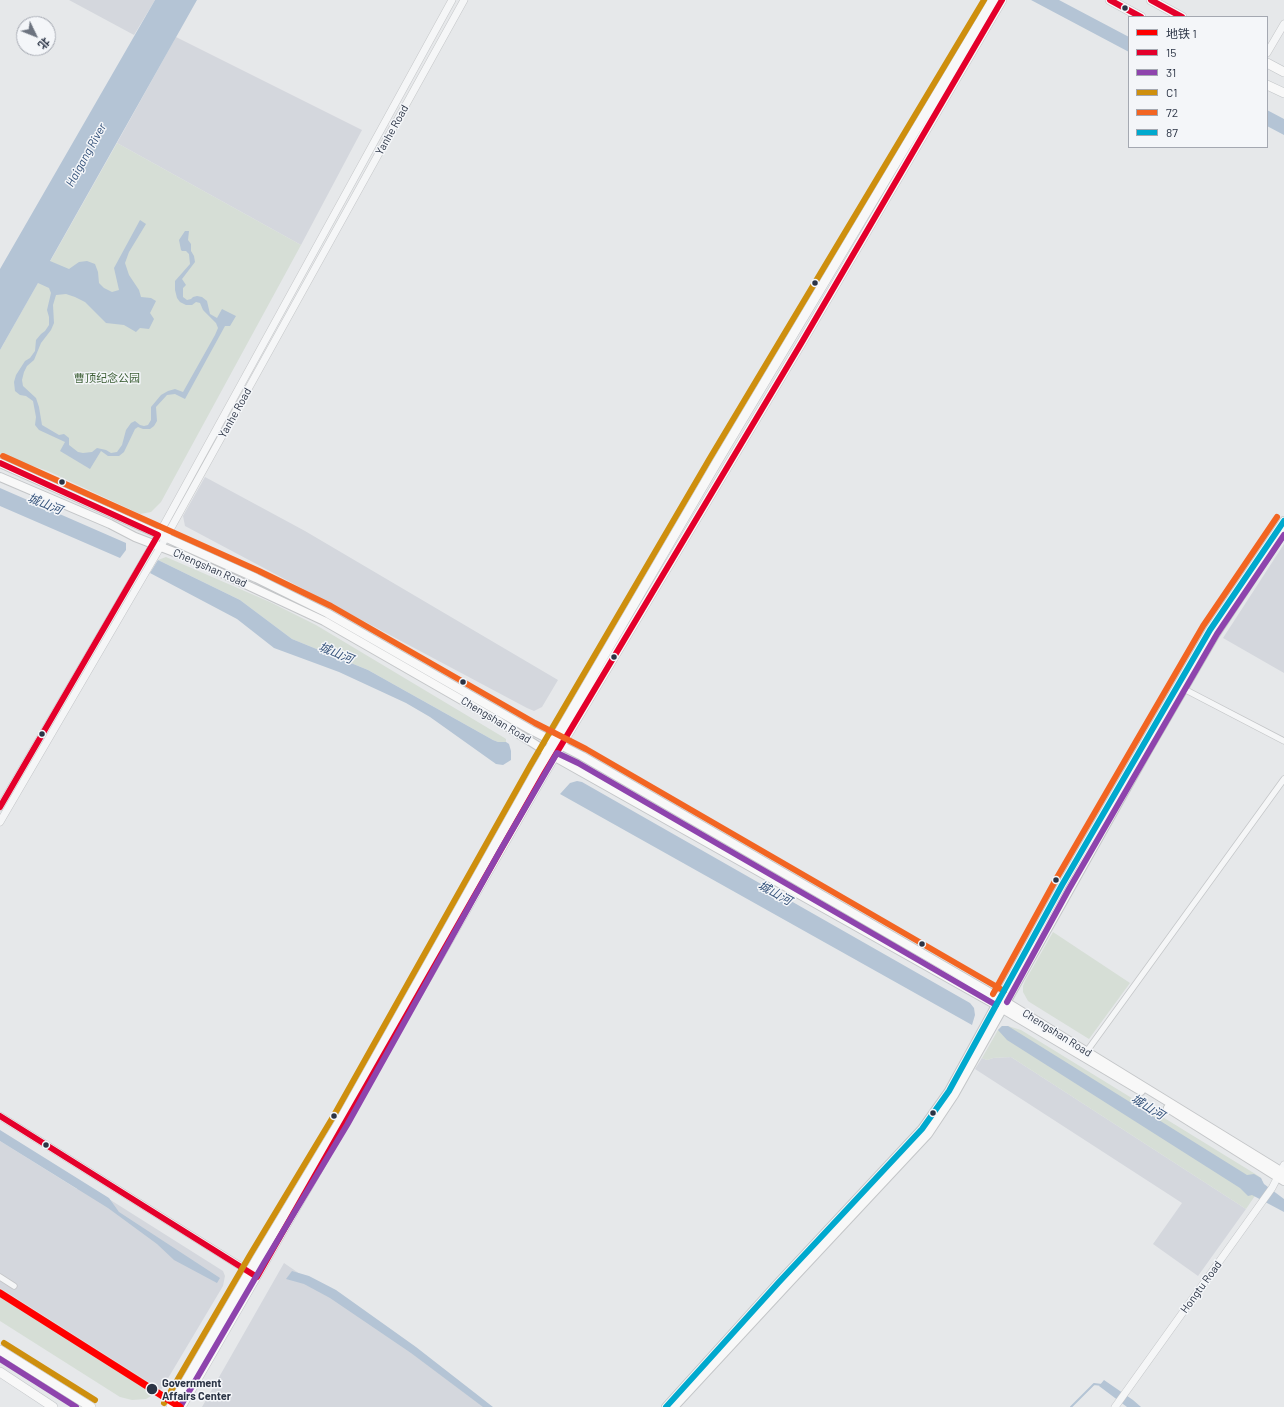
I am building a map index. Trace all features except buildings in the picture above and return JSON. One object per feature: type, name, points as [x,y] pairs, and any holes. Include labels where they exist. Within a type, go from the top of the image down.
[{"type":"main road","points":[[558,744],[725,448],[993,0]]},
{"type":"main road","points":[[181,1407],[253,1274],[551,755],[802,342],[1002,0]]},
{"type":"main road","points":[[1110,0],[1139,16]]},
{"type":"main road","points":[[1151,0],[1180,16]]},
{"type":"main road","points":[[1268,64],[1284,72]]},
{"type":"main road","points":[[1268,85],[1284,93]]},
{"type":"main road","name":"Chengshan Road","points":[[0,463],[256,578],[327,613],[531,730],[582,756],[1001,1003],[1150,1096],[1282,1173]]},
{"type":"main road","name":"Chengshan Road","points":[[0,477],[110,524],[135,537],[158,545],[238,580],[324,621],[500,722],[551,755],[1087,1051],[1282,1173]]},
{"type":"main road","points":[[674,1407],[784,1287],[928,1134],[954,1095],[1062,885],[1210,630],[1284,521]]},
{"type":"main road","points":[[666,1407],[779,1282],[922,1129],[949,1090],[1001,1003],[1216,635],[1284,531]]},
{"type":"main road","points":[[171,1407],[253,1274]]},
{"type":"main road","points":[[0,1350],[91,1407]]},
{"type":"main road","points":[[0,1372],[53,1407]]},
{"type":"street","name":"Yanhe Road","points":[[0,822],[158,545],[452,0]]},
{"type":"street","name":"Yanhe Road","points":[[162,536],[464,0]]},
{"type":"street","points":[[1268,51],[1284,24]]},
{"type":"street","name":"Yanhe Road","points":[[0,806],[158,545]]},
{"type":"street","points":[[1184,689],[1284,741]]},
{"type":"street","points":[[1087,1051],[1284,779]]},
{"type":"street","points":[[0,1116],[253,1274]]},
{"type":"street","name":"Hongtu Road","points":[[1116,1405],[1282,1173]]},
{"type":"street","points":[[0,1277],[14,1286]]},
{"type":"shaded area","points":[[69,0],[155,0],[134,35]]},
{"type":"shaded area","points":[[176,37],[362,130],[301,245],[117,143]]},
{"type":"shaded area","points":[[205,477],[305,531],[558,680],[542,707],[534,711],[527,708],[185,526],[183,516]]},
{"type":"shaded area","points":[[1284,544],[1284,673],[1223,638]]},
{"type":"shaded area","points":[[1011,1057],[1246,1209],[1198,1276],[1153,1244],[1182,1203],[975,1069],[982,1058],[987,1060],[993,1058]]},
{"type":"shaded area","points":[[0,1141],[77,1189],[82,1182],[223,1271],[225,1276],[223,1286],[161,1390],[0,1288]]},
{"type":"shaded area","points":[[284,1263],[427,1361],[492,1407],[202,1407]]},
{"type":"green space","name":"曹顶纪念公园","points":[[117,143],[301,245],[161,502],[151,512],[140,514],[48,471],[0,454],[0,350]]},
{"type":"green space","points":[[166,557],[270,602],[316,625],[503,737],[506,739],[506,742],[498,742],[493,740],[368,670],[292,639],[240,600],[158,560]]},
{"type":"green space","points":[[1053,932],[1130,983],[1089,1039],[1028,1001],[1023,992],[1025,981]]},
{"type":"green space","points":[[1002,1026],[1008,1026],[1021,1030],[1257,1175],[1261,1178],[1263,1184],[1246,1209],[1011,1057],[993,1058],[987,1060],[982,1058],[998,1030]]},
{"type":"green space","points":[[0,1288],[161,1390],[146,1399],[132,1400],[120,1397],[0,1321]]},
{"type":"water","name":"Haigang River","points":[[155,0],[197,0],[50,261],[69,269],[79,262],[87,261],[95,264],[98,272],[99,283],[104,288],[112,292],[119,290],[114,268],[140,220],[146,224],[129,252],[125,263],[129,275],[139,290],[141,297],[151,298],[156,301],[150,313],[154,319],[149,329],[140,328],[136,332],[124,325],[106,323],[85,302],[75,297],[66,294],[56,295],[53,305],[54,323],[51,330],[41,343],[34,360],[27,366],[24,372],[22,380],[23,386],[36,398],[42,425],[59,435],[64,434],[69,438],[69,445],[78,452],[83,453],[92,452],[97,448],[111,453],[117,452],[122,445],[126,430],[131,423],[135,421],[140,425],[148,425],[151,420],[151,407],[161,395],[175,389],[183,392],[218,328],[216,323],[203,310],[200,303],[196,302],[192,305],[186,305],[180,302],[177,298],[175,281],[190,264],[189,254],[186,251],[181,250],[179,240],[185,231],[189,231],[188,240],[191,244],[191,251],[195,262],[182,279],[186,285],[183,288],[183,297],[187,300],[197,296],[202,297],[207,301],[210,314],[217,318],[222,309],[236,316],[230,326],[225,326],[185,399],[175,394],[167,395],[156,407],[157,421],[154,426],[150,429],[138,427],[135,429],[124,452],[119,456],[108,456],[101,451],[90,469],[60,451],[65,442],[39,430],[35,425],[36,417],[33,401],[15,391],[14,382],[16,375],[25,361],[30,358],[35,351],[36,340],[49,325],[47,310],[51,293],[49,288],[38,283],[0,350],[0,269]]},
{"type":"water","points":[[1031,0],[1059,0],[1128,36],[1128,51]]},
{"type":"water","points":[[1268,111],[1284,119],[1284,135],[1268,127]]},
{"type":"water","points":[[0,488],[126,543],[126,550],[120,558],[0,506]]},
{"type":"water","points":[[158,560],[240,600],[292,639],[368,670],[493,740],[498,742],[506,742],[509,744],[511,751],[511,760],[503,765],[496,764],[430,717],[406,703],[339,672],[274,648],[237,619],[150,573]]},
{"type":"water","name":"城山河","points":[[577,781],[582,782],[970,1003],[974,1008],[975,1015],[972,1025],[560,794],[570,783]]},
{"type":"water","points":[[1002,1026],[1008,1026],[1247,1175],[1254,1174],[1261,1178],[1264,1184],[1284,1199],[1284,1212],[1252,1195],[1248,1196],[1240,1188],[1007,1040],[998,1030]]},
{"type":"water","points":[[0,1130],[109,1198],[119,1212],[220,1278],[217,1283],[174,1260],[157,1244],[108,1208],[0,1141]]},
{"type":"water","points":[[292,1271],[309,1276],[336,1290],[416,1347],[493,1407],[483,1407],[411,1353],[330,1298],[304,1284],[286,1279]]},
{"type":"water","points":[[1104,1380],[1141,1407],[1127,1407],[1099,1386]]},
{"type":"waterway","points":[[1071,1407],[1094,1384],[1102,1385]]},
{"type":"metro line","name":"1","points":[[0,1293],[180,1407]]},
{"type":"transit line","name":"C1","points":[[164,1403],[250,1255],[333,1117],[530,766],[710,458],[984,0]]},
{"type":"transit line","name":"15","points":[[0,1116],[257,1277],[544,774],[802,342],[1002,0]]},
{"type":"transit line","name":"15","points":[[1110,0],[1139,16]]},
{"type":"transit line","name":"15","points":[[1151,0],[1180,16]]},
{"type":"transit line","name":"72","points":[[3,456],[259,571],[331,606],[535,723],[586,749],[1004,991]]},
{"type":"transit line","name":"15","points":[[0,463],[158,535]]},
{"type":"transit line","name":"72","points":[[993,994],[1055,881],[1203,626],[1277,517]]},
{"type":"transit line","name":"87","points":[[666,1407],[779,1282],[922,1129],[949,1091],[1062,885],[1210,630],[1284,521]]},
{"type":"transit line","name":"15","points":[[0,807],[158,535]]},
{"type":"transit line","name":"31","points":[[1007,1002],[1069,889],[1217,634],[1284,535]]},
{"type":"transit line","name":"31","points":[[180,1407],[347,1125],[500,851],[557,753],[578,763],[996,1005]]},
{"type":"transit line","name":"C1","points":[[4,1343],[95,1400]]},
{"type":"transit line","name":"31","points":[[0,1359],[76,1407]]},
{"type":"place","name":"Government Affairs Center","points":[[152,1389]]}]
